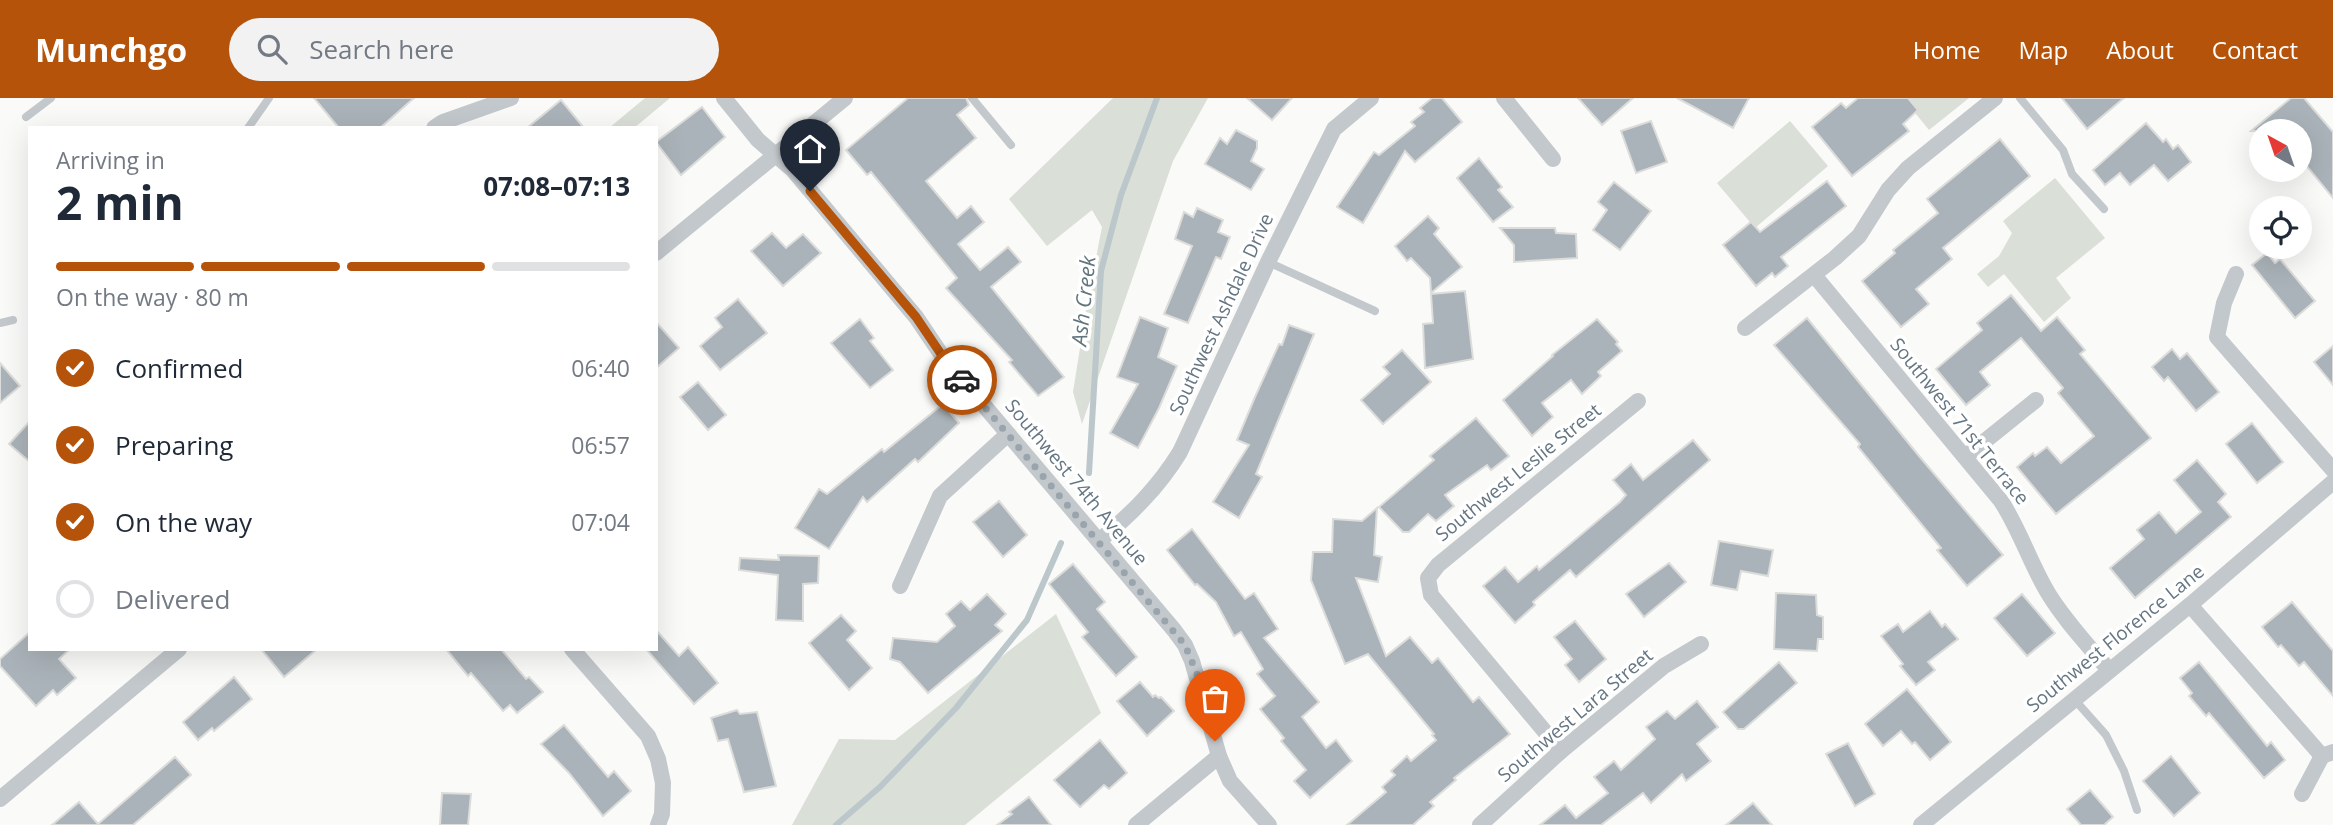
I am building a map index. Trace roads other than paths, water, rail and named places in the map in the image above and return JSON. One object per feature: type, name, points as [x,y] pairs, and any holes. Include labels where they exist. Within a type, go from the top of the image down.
[{"type":"street","points":[[438,126],[450,119],[511,98]]},
{"type":"street","name":"Southwest 74th Avenue","points":[[724,98],[758,140],[793,170],[916,317],[943,357],[1185,645],[1199,679],[1219,756],[1230,781],[1269,825]]},
{"type":"street","points":[[658,251],[845,98]]},
{"type":"street","name":"Southwest Ashdale Drive","points":[[1099,541],[1135,511],[1162,480],[1180,452],[1268,261],[1335,128],[1371,98]]},
{"type":"street","points":[[1504,98],[1553,159]]},
{"type":"street","points":[[1745,328],[1859,236],[1888,190],[1908,168],[1995,98]]},
{"type":"street","points":[[2236,274],[2224,303],[2217,337],[2333,470]]},
{"type":"street","name":"Southwest 71st Terrace","points":[[1814,275],[2013,519],[2058,609],[2109,670]]},
{"type":"street","points":[[1965,457],[2036,400]]},
{"type":"street","name":"Southwest Leslie Street","points":[[1561,751],[1431,595],[1428,578],[1438,565],[1638,401]]},
{"type":"street","points":[[900,586],[940,496],[1008,434]]},
{"type":"street","name":"Southwest Florence Lane","points":[[1922,825],[2190,605],[2333,482]]},
{"type":"street","points":[[2190,605],[2328,754],[2302,794]]},
{"type":"street","name":"Southwest Lara Street","points":[[1480,825],[1561,751],[1664,666],[1701,644]]},
{"type":"street","points":[[0,799],[177,651]]},
{"type":"street","points":[[574,651],[648,736],[658,759],[663,783],[659,825]]},
{"type":"street","points":[[1136,825],[1219,756]]},
{"type":"lane","points":[[26,117],[51,98]]},
{"type":"lane","points":[[248,126],[269,98]]},
{"type":"lane","points":[[972,98],[1011,145]]},
{"type":"lane","points":[[2020,98],[2063,150],[2072,174],[2104,208]]},
{"type":"lane","points":[[1268,261],[1375,311]]},
{"type":"lane","points":[[0,323],[13,320]]},
{"type":"lane","points":[[2074,699],[2106,735],[2124,771],[2137,810]]},
{"type":"waterway","name":"Ash Creek","points":[[1089,473],[1101,271],[1121,195],[1157,98]]},
{"type":"waterway","name":"Ash Creek","points":[[836,825],[880,787],[956,708],[1027,620],[1061,543]]}]
